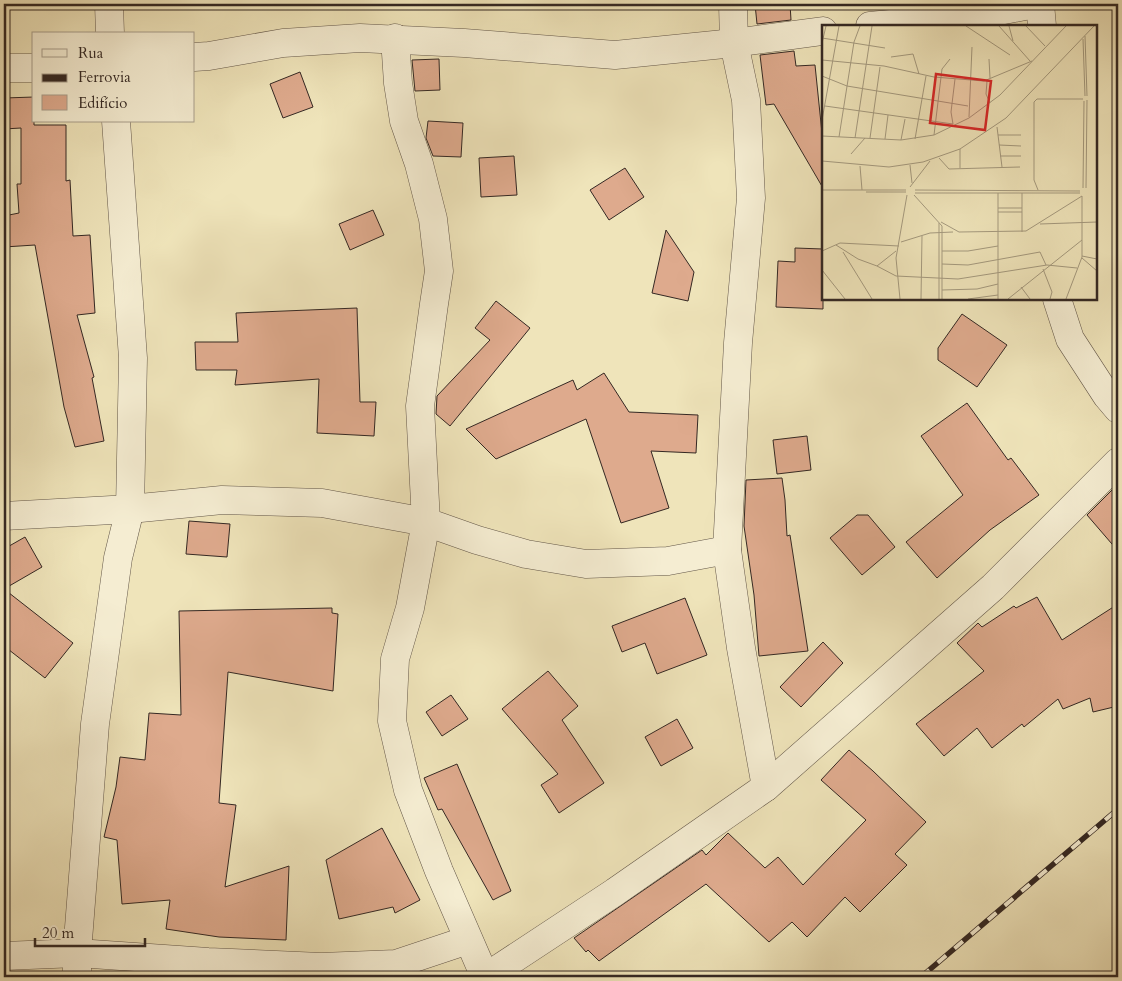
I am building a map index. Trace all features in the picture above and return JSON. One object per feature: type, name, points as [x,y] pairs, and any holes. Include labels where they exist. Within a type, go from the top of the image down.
[{"type":"street","points":[[109,4],[110,32]]},
{"type":"street","points":[[733,4],[734,43],[746,100],[751,198],[738,343],[727,550],[741,648],[766,787]]},
{"type":"street","points":[[880,25],[973,16],[1034,4]]},
{"type":"street","points":[[1040,4],[1042,25]]},
{"type":"street","points":[[195,57],[283,43],[360,38],[394,38],[616,55],[734,43],[822,31]]},
{"type":"street","points":[[394,38],[404,121],[419,164],[433,219],[440,271],[420,406],[426,522],[410,608],[395,659],[392,721],[408,790],[439,870],[485,977],[615,892],[766,787],[993,587],[1118,462]]},
{"type":"street","points":[[4,68],[32,68]]},
{"type":"street","points":[[77,965],[96,724],[118,558],[130,509],[133,358],[116,122]]},
{"type":"street","points":[[1057,300],[1070,339],[1107,396],[1118,409]]},
{"type":"street","points":[[4,516],[130,509],[222,500],[322,503],[426,522],[477,540],[526,554],[586,564],[668,561],[727,550]]},
{"type":"street","points":[[4,956],[77,965],[208,962],[321,967],[387,965],[396,964],[468,940]]},
{"type":"building","points":[[755,4],[790,4],[791,20],[757,24]]},
{"type":"building","points":[[794,51],[796,66],[815,65],[822,133],[822,186],[774,104],[766,105],[760,55]]},
{"type":"building","points":[[439,59],[440,90],[415,91],[412,60]]},
{"type":"building","points":[[300,72],[313,107],[283,118],[270,84]]},
{"type":"building","points":[[32,97],[32,122],[34,122],[34,125],[66,125],[66,181],[70,180],[73,236],[90,235],[95,313],[77,315],[94,377],[92,378],[104,441],[75,447],[64,407],[35,245],[4,247],[4,216],[19,213],[17,184],[21,184],[21,128],[4,129],[4,98]]},
{"type":"building","points":[[428,121],[463,123],[461,157],[433,156],[426,138]]},
{"type":"building","points":[[514,156],[517,195],[481,197],[479,158]]},
{"type":"building","points":[[625,168],[644,197],[609,220],[590,190]]},
{"type":"building","points":[[373,210],[384,235],[350,250],[339,224]]},
{"type":"building","points":[[666,230],[694,272],[688,301],[652,293]]},
{"type":"building","points":[[795,248],[822,249],[823,309],[776,307],[778,261],[795,262]]},
{"type":"building","points":[[496,301],[530,328],[450,426],[436,414],[437,396],[490,340],[475,328]]},
{"type":"building","points":[[357,308],[360,402],[376,402],[374,436],[317,433],[319,379],[235,385],[237,370],[196,370],[195,342],[238,342],[236,313]]},
{"type":"building","points":[[962,314],[1007,345],[977,387],[938,360],[938,348]]},
{"type":"building","points":[[604,373],[629,412],[698,415],[696,453],[651,451],[669,508],[621,523],[586,419],[496,459],[466,429],[573,380],[577,390]]},
{"type":"building","points":[[967,403],[1008,460],[1011,458],[1039,495],[990,530],[937,578],[906,542],[963,495],[921,436]]},
{"type":"building","points":[[807,436],[811,470],[777,474],[773,440]]},
{"type":"building","points":[[782,478],[787,536],[790,535],[808,651],[759,656],[754,595],[744,526],[746,480]]},
{"type":"building","points":[[1118,484],[1118,551],[1087,515]]},
{"type":"building","points":[[857,515],[868,515],[895,547],[862,575],[830,538]]},
{"type":"building","points":[[189,521],[230,524],[227,557],[186,554]]},
{"type":"building","points":[[25,537],[42,567],[4,589],[4,549]]},
{"type":"building","points":[[4,589],[73,643],[45,678],[4,646]]},
{"type":"building","points":[[1037,597],[1062,640],[1118,604],[1118,706],[1093,712],[1090,698],[1063,709],[1058,699],[1024,727],[1022,724],[992,748],[977,728],[944,756],[916,724],[984,671],[957,643],[978,623],[982,627],[1014,606],[1016,608]]},
{"type":"building","points":[[685,598],[707,655],[657,674],[645,643],[622,652],[612,626]]},
{"type":"building","points":[[332,608],[332,613],[338,614],[333,691],[228,672],[219,803],[236,805],[225,887],[289,866],[286,940],[219,937],[166,929],[170,900],[122,904],[117,840],[104,837],[116,787],[120,757],[145,760],[149,713],[181,715],[179,611]]},
{"type":"building","points":[[823,642],[843,663],[801,707],[780,687]]},
{"type":"building","points":[[548,671],[578,706],[562,720],[604,783],[559,813],[541,785],[558,774],[502,709]]},
{"type":"building","points":[[451,695],[468,719],[442,736],[426,712]]},
{"type":"building","points":[[677,719],[693,748],[661,766],[645,737]]},
{"type":"building","points":[[849,750],[926,822],[895,854],[907,865],[860,912],[845,897],[807,937],[792,922],[769,942],[706,884],[599,961],[588,950],[586,952],[574,938],[702,850],[706,855],[728,833],[765,868],[778,857],[803,885],[866,820],[821,780]]},
{"type":"building","points":[[457,764],[511,891],[493,900],[442,809],[438,810],[424,778]]},
{"type":"building","points":[[382,828],[420,900],[395,913],[393,907],[339,919],[326,860]]},
{"type":"railway","points":[[921,977],[1118,809]]}]
